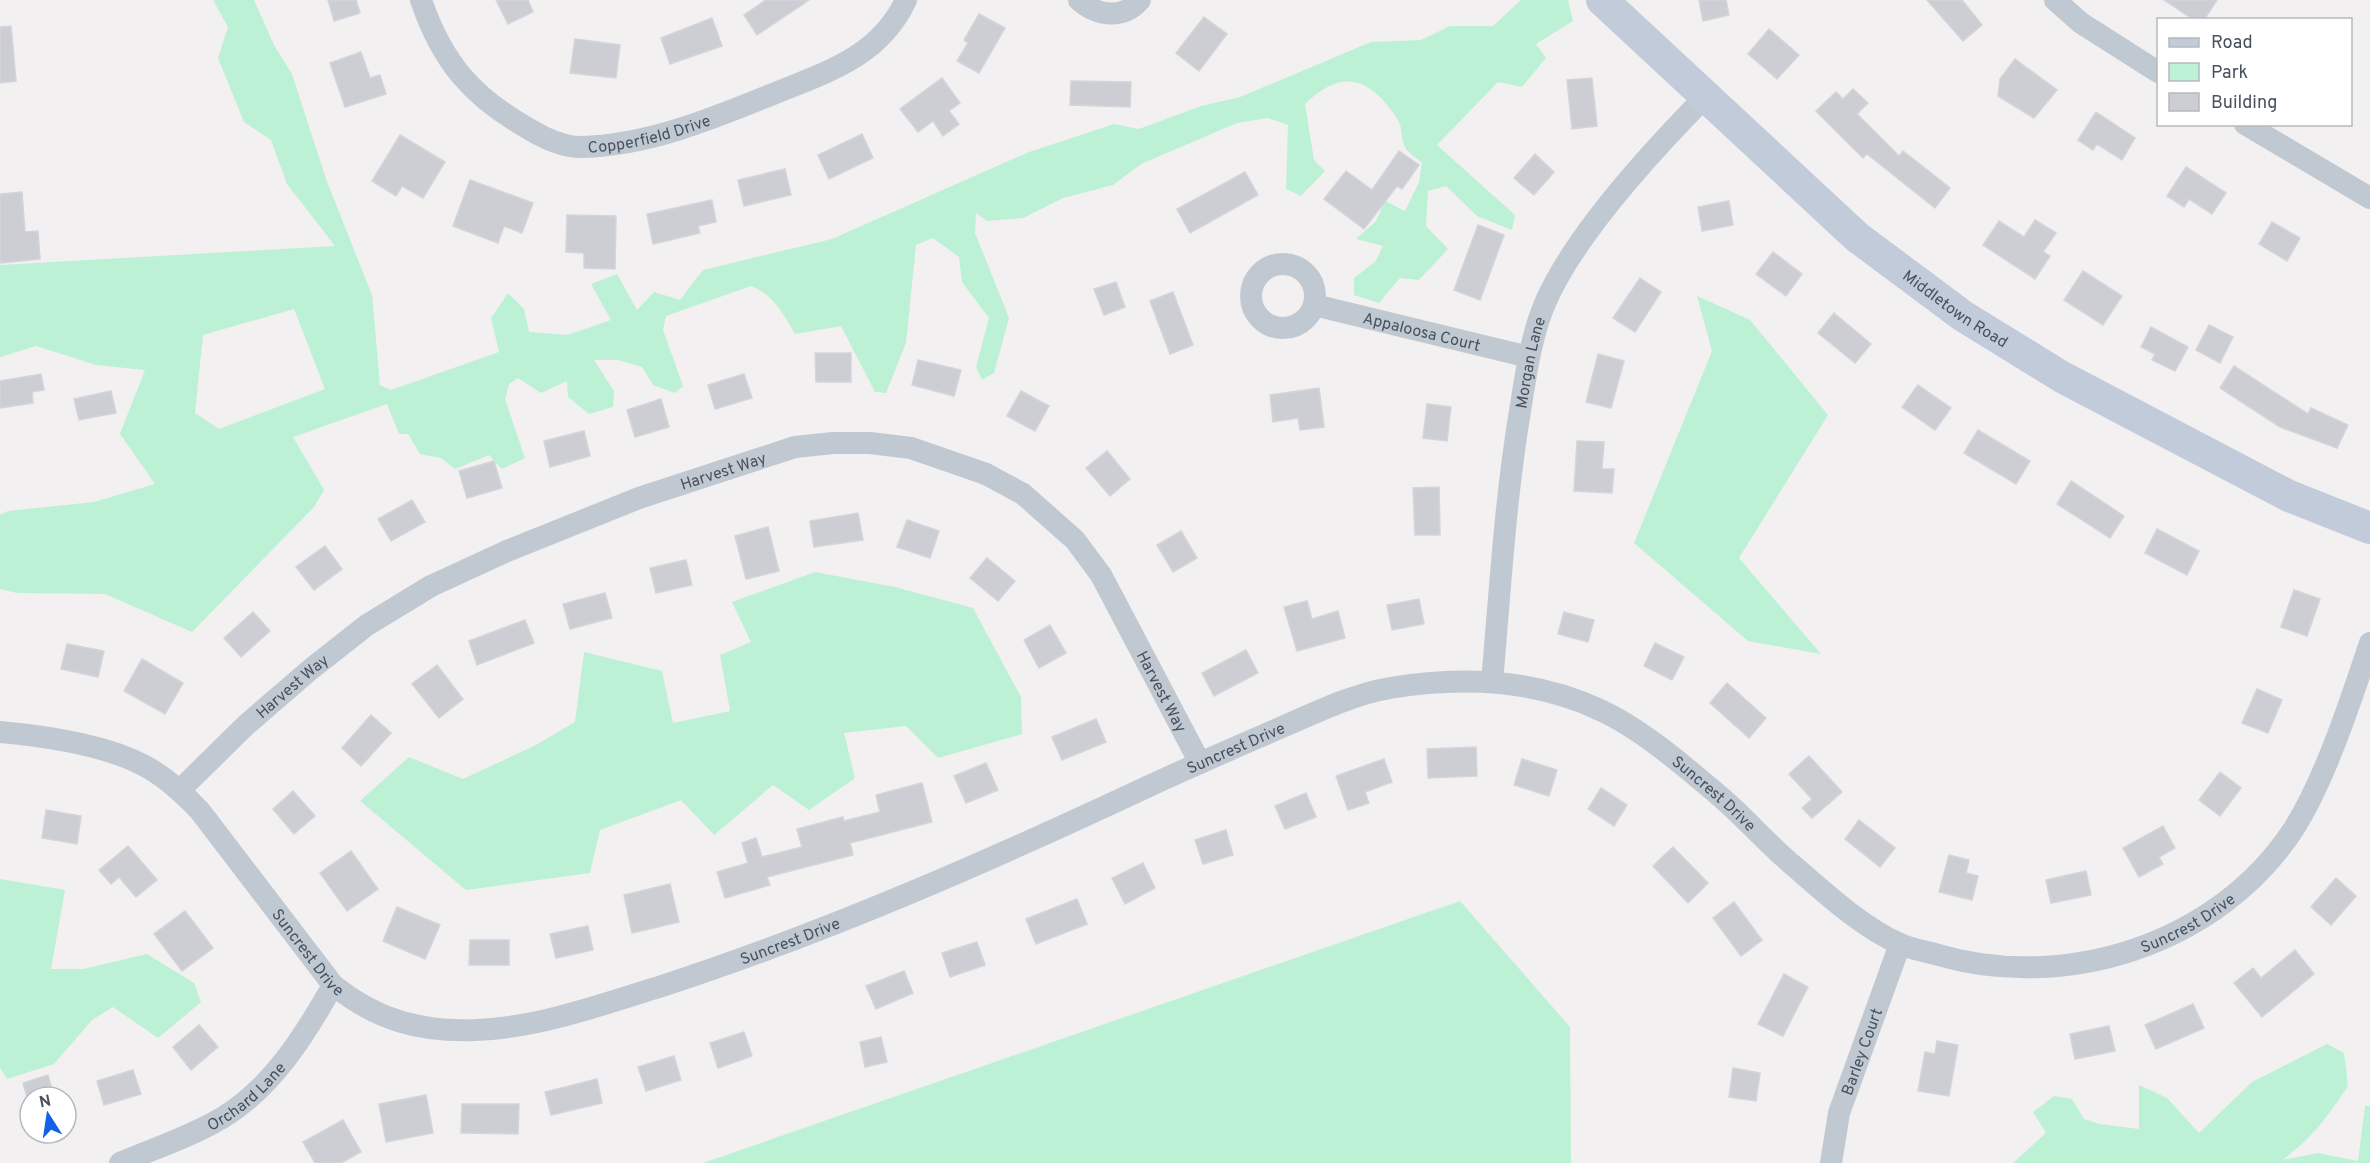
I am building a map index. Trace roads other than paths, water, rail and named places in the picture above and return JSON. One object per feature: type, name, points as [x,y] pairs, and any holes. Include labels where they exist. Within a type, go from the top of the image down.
[{"type":"street","name":"Copperfield Drive","points":[[421,0],[447,60],[465,82],[511,119],[548,140],[578,147],[641,141],[756,101],[842,66],[870,49],[901,11],[906,0]]},
{"type":"street","points":[[1079,0],[1089,9],[1114,14],[1127,11],[1140,0]]},
{"type":"street","name":"Middletown Road","points":[[1602,0],[1704,98],[1857,237],[1963,316],[2062,377],[2289,496],[2370,528]]},
{"type":"street","points":[[2055,0],[2081,23],[2157,71]]},
{"type":"street","name":"Morgan Lane","points":[[1492,682],[1513,453],[1529,357],[1545,303],[1563,268],[1654,152],[1704,98]]},
{"type":"street","points":[[2249,126],[2370,198]]},
{"type":"street","name":"Appaloosa Court","points":[[1314,305],[1529,357]]},
{"type":"street","name":"Harvest Way","points":[[180,790],[246,725],[311,669],[367,625],[431,586],[507,551],[639,498],[795,447],[833,443],[870,443],[911,448],[986,474],[1023,494],[1075,540],[1101,575],[1200,762]]},
{"type":"street","name":"Suncrest Drive","points":[[0,732],[44,736],[86,746],[142,764],[180,790],[200,811],[333,984],[357,1004],[383,1018],[441,1029],[503,1028],[591,1008],[732,963],[978,866],[1200,762],[1336,704],[1388,688],[1473,681],[1511,684],[1558,695],[1599,709],[1630,726],[1718,795],[1778,852],[1839,904],[1900,944],[1958,962],[1997,968],[2030,969],[2071,966],[2112,957],[2189,927],[2231,898],[2269,862],[2294,828],[2312,796],[2370,643]]},
{"type":"street","name":"Barley Court","points":[[1832,1163],[1839,1113],[1900,944]]},
{"type":"street","name":"Orchard Lane","points":[[120,1163],[221,1119],[246,1101],[287,1058],[312,1023],[333,984]]}]
